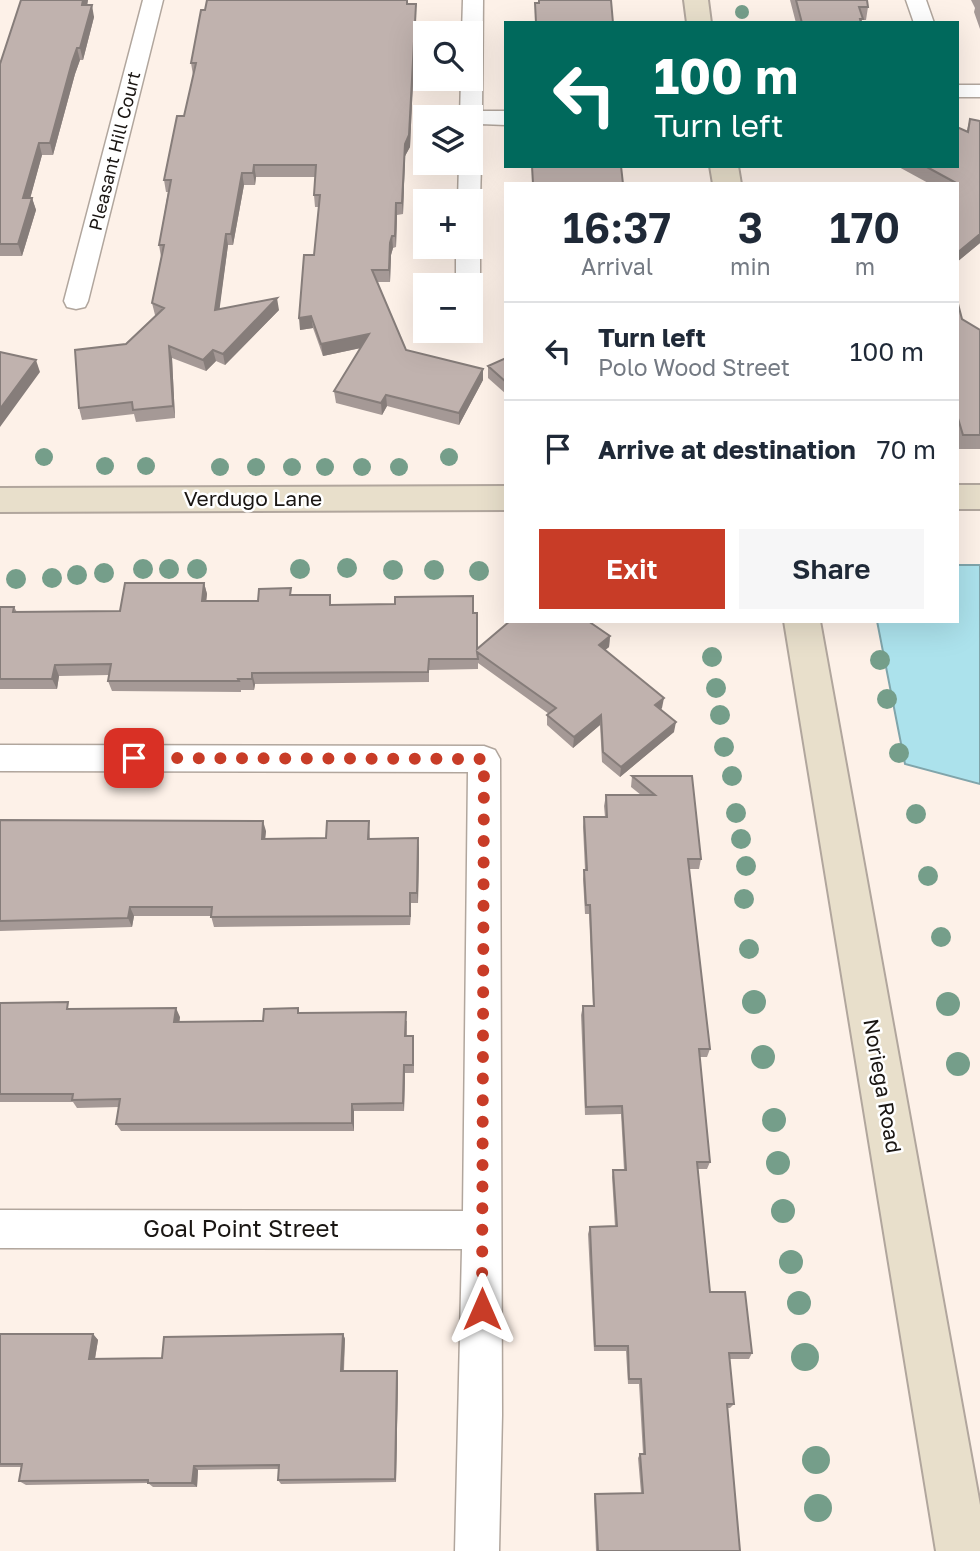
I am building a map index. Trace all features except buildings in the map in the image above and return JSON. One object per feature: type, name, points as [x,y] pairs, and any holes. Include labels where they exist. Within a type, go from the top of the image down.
[{"type":"street","name":"Pleasant Hill Court","points":[[76,301],[153,0]]},
{"type":"street","points":[[471,105],[473,0]]},
{"type":"street","points":[[695,0],[699,21]]},
{"type":"street","points":[[916,0],[923,21]]},
{"type":"street","points":[[959,91],[980,91]]},
{"type":"street","points":[[483,118],[504,117]]},
{"type":"street","points":[[959,497],[980,497]]},
{"type":"street","name":"Verdugo Lane","points":[[0,500],[504,498]]},
{"type":"street","name":"Noriega Road","points":[[802,623],[962,1551]]},
{"type":"street","points":[[0,758],[484,759],[481,1415],[477,1551]]},
{"type":"street","name":"Goal Point Street","points":[[0,1229],[482,1230]]},
{"type":"water","points":[[959,565],[980,565],[980,784],[905,764],[877,623],[959,623]]},
{"type":"route","points":[[134,758],[484,759],[482,1309]]}]
